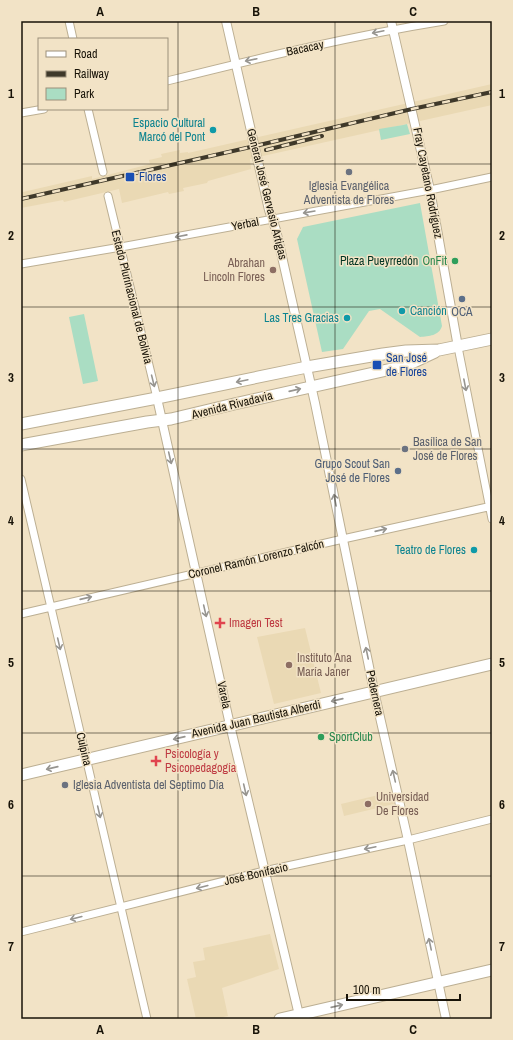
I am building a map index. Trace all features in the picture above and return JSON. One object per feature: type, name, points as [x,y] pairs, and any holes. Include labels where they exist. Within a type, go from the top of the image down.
[{"type":"main road","name":"Avenida Rivadavia","points":[[21,424],[307,367],[398,352],[439,350],[492,339]]},
{"type":"main road","name":"Avenida Rivadavia","points":[[21,446],[178,418],[311,386],[405,366],[439,350]]},
{"type":"main road","name":"Avenida Juan Bautista Alberdi","points":[[21,775],[492,664]]},
{"type":"main road","points":[[280,1019],[492,970]]},
{"type":"street","points":[[69,21],[73,38]]},
{"type":"street","name":"General José Gervasio Artigas","points":[[226,21],[269,210],[276,230],[307,367]]},
{"type":"street","name":"Bacacay","points":[[168,81],[392,25],[444,21]]},
{"type":"street","name":"Fray Cayetano Rodríguez","points":[[392,25],[430,190],[458,346]]},
{"type":"street","points":[[21,114],[39,110]]},
{"type":"street","points":[[88,110],[103,172]]},
{"type":"street","name":"Yerbal","points":[[21,264],[430,190],[492,177]]},
{"type":"street","name":"Estado Plurinacional de Bolivia","points":[[108,196],[157,398]]},
{"type":"street","points":[[458,346],[491,506],[492,518]]},
{"type":"street","name":"Pedernera","points":[[307,367],[374,691],[408,840],[446,1019]]},
{"type":"street","name":"Varela","points":[[157,398],[230,725],[299,1015]]},
{"type":"street","name":"Culpina","points":[[21,479],[147,1019]]},
{"type":"street","name":"Coronel Ramón Lorenzo Falcón","points":[[21,614],[50,606],[491,506]]},
{"type":"street","name":"José Bonifacio","points":[[21,932],[264,872],[408,840],[492,819]]},
{"type":"shaded area","points":[[492,84],[492,105],[250,159],[251,169],[208,181],[207,183],[183,188],[184,191],[169,194],[168,192],[122,203],[119,189],[64,202],[63,200],[21,208],[21,189],[23,192],[92,176],[92,179],[150,164],[149,160],[162,157],[161,154],[180,150],[180,153],[188,153]]},
{"type":"shaded area","name":"Instituto Ana María Janer","points":[[305,628],[321,693],[274,704],[257,637]]},
{"type":"shaded area","name":"Universidad De Flores","points":[[391,792],[394,804],[344,816],[341,804]]},
{"type":"shaded area","points":[[270,934],[279,969],[222,988],[228,1016],[215,1019],[196,1019],[187,979],[196,977],[193,962],[205,960],[203,948]]},
{"type":"green space","points":[[407,124],[410,134],[381,140],[379,129]]},
{"type":"green space","name":"Plaza Pueyrredón","points":[[420,203],[442,326],[441,329],[436,334],[420,337],[380,309],[369,311],[343,349],[322,352],[297,239],[303,227]]},
{"type":"green space","points":[[84,314],[98,381],[83,384],[69,317]]},
{"type":"railway","points":[[21,199],[492,92]]},
{"type":"railway","points":[[266,150],[322,136]]},
{"type":"place","name":"Espacio Cultural Marcó del Pont","points":[[213,130]]},
{"type":"place","name":"Iglesia Evangélica Adventista de Flores","points":[[349,172]]},
{"type":"place","name":"Flores","points":[[130,177]]},
{"type":"place","name":"OnFit","points":[[455,261]]},
{"type":"place","name":"Abrahan Lincoln Flores","points":[[273,270]]},
{"type":"place","name":"OCA","points":[[462,299]]},
{"type":"place","name":"Canción","points":[[402,311]]},
{"type":"place","name":"Las Tres Gracias","points":[[347,318]]},
{"type":"place","name":"San José de Flores","points":[[377,365]]},
{"type":"place","name":"Basílica de San José de Flores","points":[[405,449]]},
{"type":"place","name":"Grupo Scout San José de Flores","points":[[398,471]]},
{"type":"place","name":"Teatro de Flores","points":[[474,550]]},
{"type":"place","name":"Imagen Test","points":[[220,623]]},
{"type":"place","name":"Instituto Ana María Janer","points":[[289,665]]},
{"type":"place","name":"SportClub","points":[[321,737]]},
{"type":"place","name":"Psicología y Psicopedagogía","points":[[156,761]]},
{"type":"place","name":"Iglesia Adventista del Septimo Día","points":[[65,785]]},
{"type":"place","name":"Universidad De Flores","points":[[368,804]]}]
